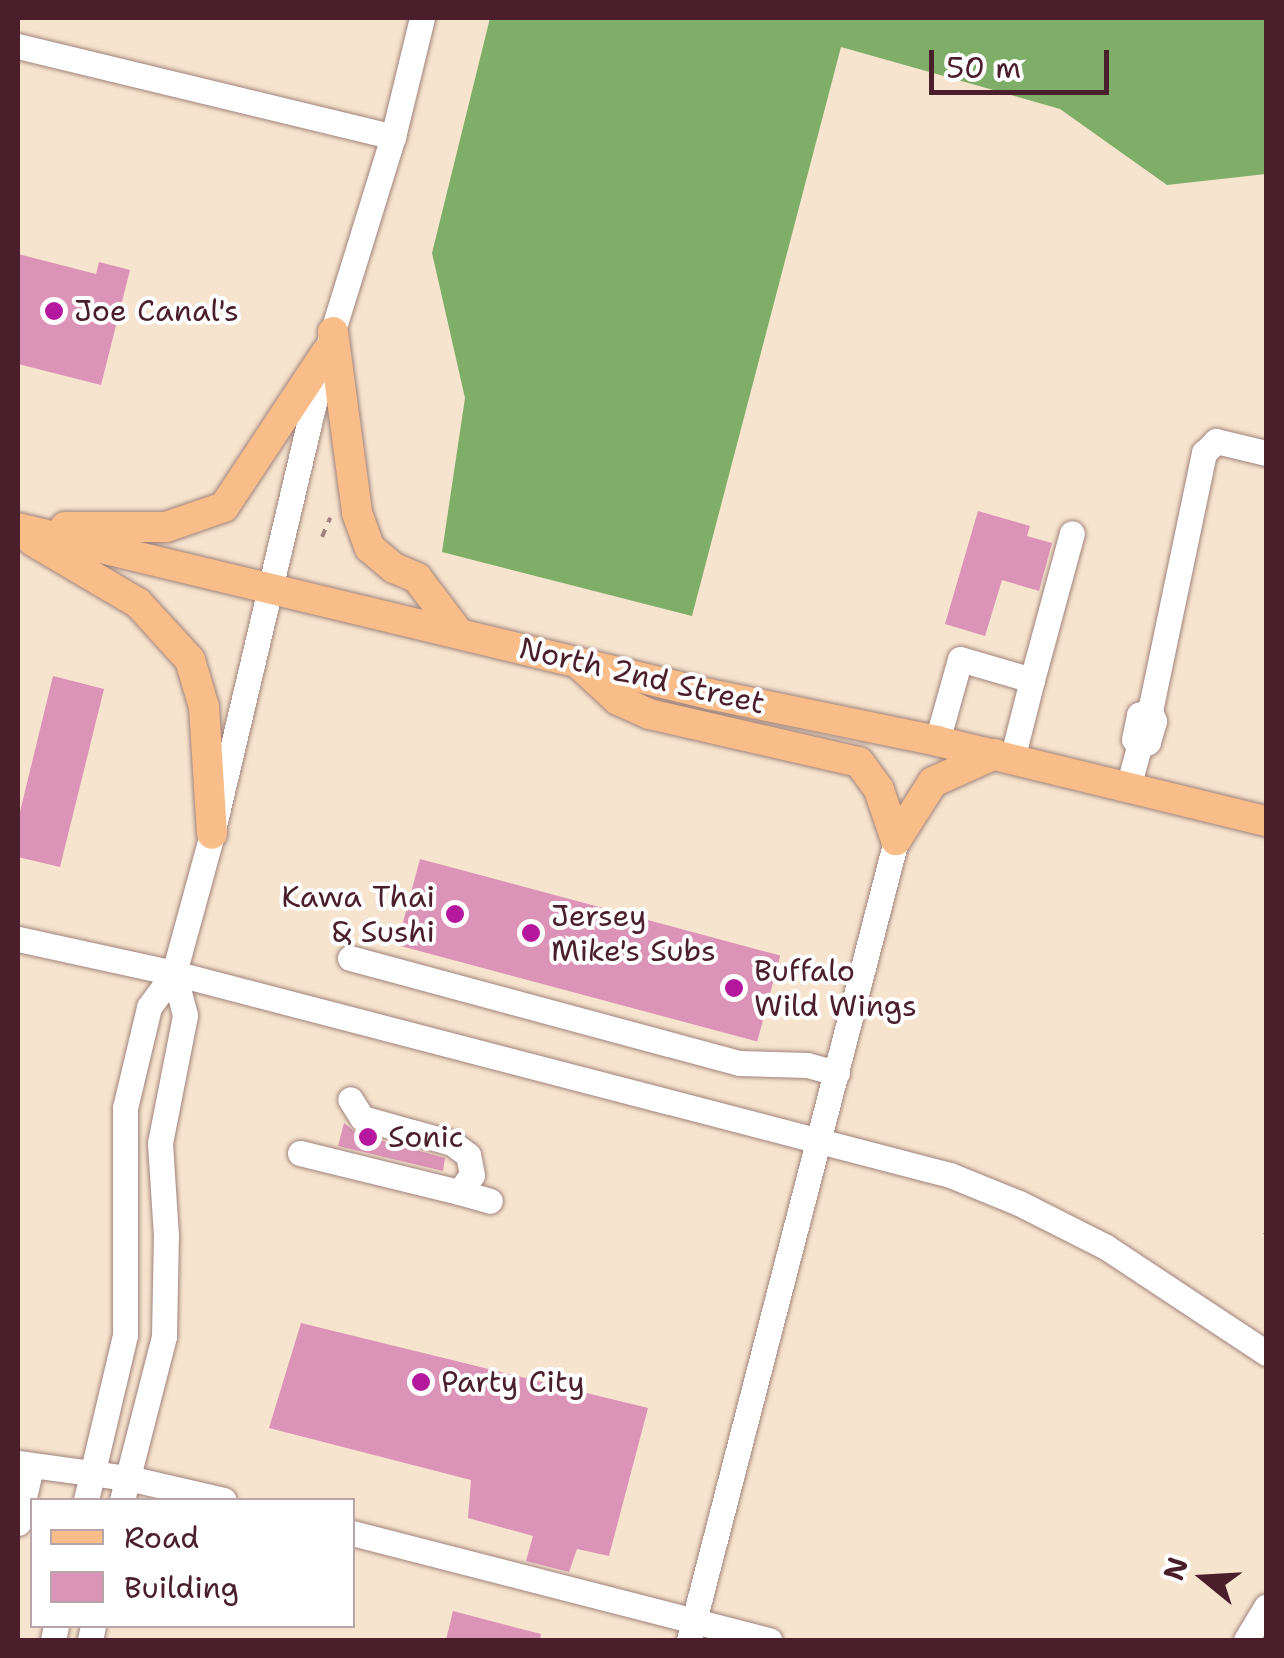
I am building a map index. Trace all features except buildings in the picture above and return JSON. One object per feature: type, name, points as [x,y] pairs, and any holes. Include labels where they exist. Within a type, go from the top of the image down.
[{"type":"main road","points":[[18,529],[166,527],[224,507],[329,342]]},
{"type":"main road","points":[[329,342],[358,513],[370,548],[394,568],[416,578],[458,632]]},
{"type":"main road","points":[[18,529],[138,603],[190,660],[204,707],[212,834]]},
{"type":"main road","name":"North 2nd Street","points":[[18,529],[1266,821]]},
{"type":"main road","points":[[576,662],[618,700],[649,714],[859,762],[879,790],[896,840]]},
{"type":"main road","points":[[896,840],[933,782],[1004,757]]},
{"type":"street","points":[[90,1488],[125,1334],[125,1108],[149,1008],[174,973],[212,834],[329,342],[393,137],[422,18]]},
{"type":"street","points":[[18,46],[393,137]]},
{"type":"street","points":[[1128,787],[1139,746],[1148,742],[1154,720],[1150,711],[1204,453],[1216,441],[1266,453]]},
{"type":"street","points":[[1004,757],[1032,680],[1072,533]]},
{"type":"street","points":[[937,741],[960,659],[1032,680]]},
{"type":"street","points":[[691,1631],[896,840]]},
{"type":"street","points":[[18,940],[174,973],[950,1175],[1019,1203],[1106,1247],[1266,1353]]},
{"type":"street","points":[[350,958],[738,1063],[807,1065],[837,1073]]},
{"type":"street","points":[[125,1489],[164,1336],[166,1236],[160,1142],[185,1015],[174,973]]},
{"type":"street","points":[[350,1099],[362,1118],[452,1143],[468,1155],[472,1176],[459,1192]]},
{"type":"street","points":[[300,1153],[490,1201]]},
{"type":"street","points":[[18,1523],[24,1465],[90,1488],[206,1498]]},
{"type":"street","points":[[355,1535],[691,1631],[769,1640]]},
{"type":"street","points":[[1246,1640],[1266,1607]]},
{"type":"green space","points":[[490,18],[1266,18],[1266,174],[1167,185],[1060,109],[841,47],[692,616],[442,552],[465,398],[432,253]]},
{"type":"place","name":"Joe Canal's","points":[[54,311]]},
{"type":"place","name":"Kawa Thai & Sushi","points":[[455,914]]},
{"type":"place","name":"Jersey Mike's Subs","points":[[531,933]]},
{"type":"place","name":"Buffalo Wild Wings","points":[[734,988]]},
{"type":"place","name":"Sonic","points":[[368,1137]]},
{"type":"place","name":"Party City","points":[[421,1382]]}]
